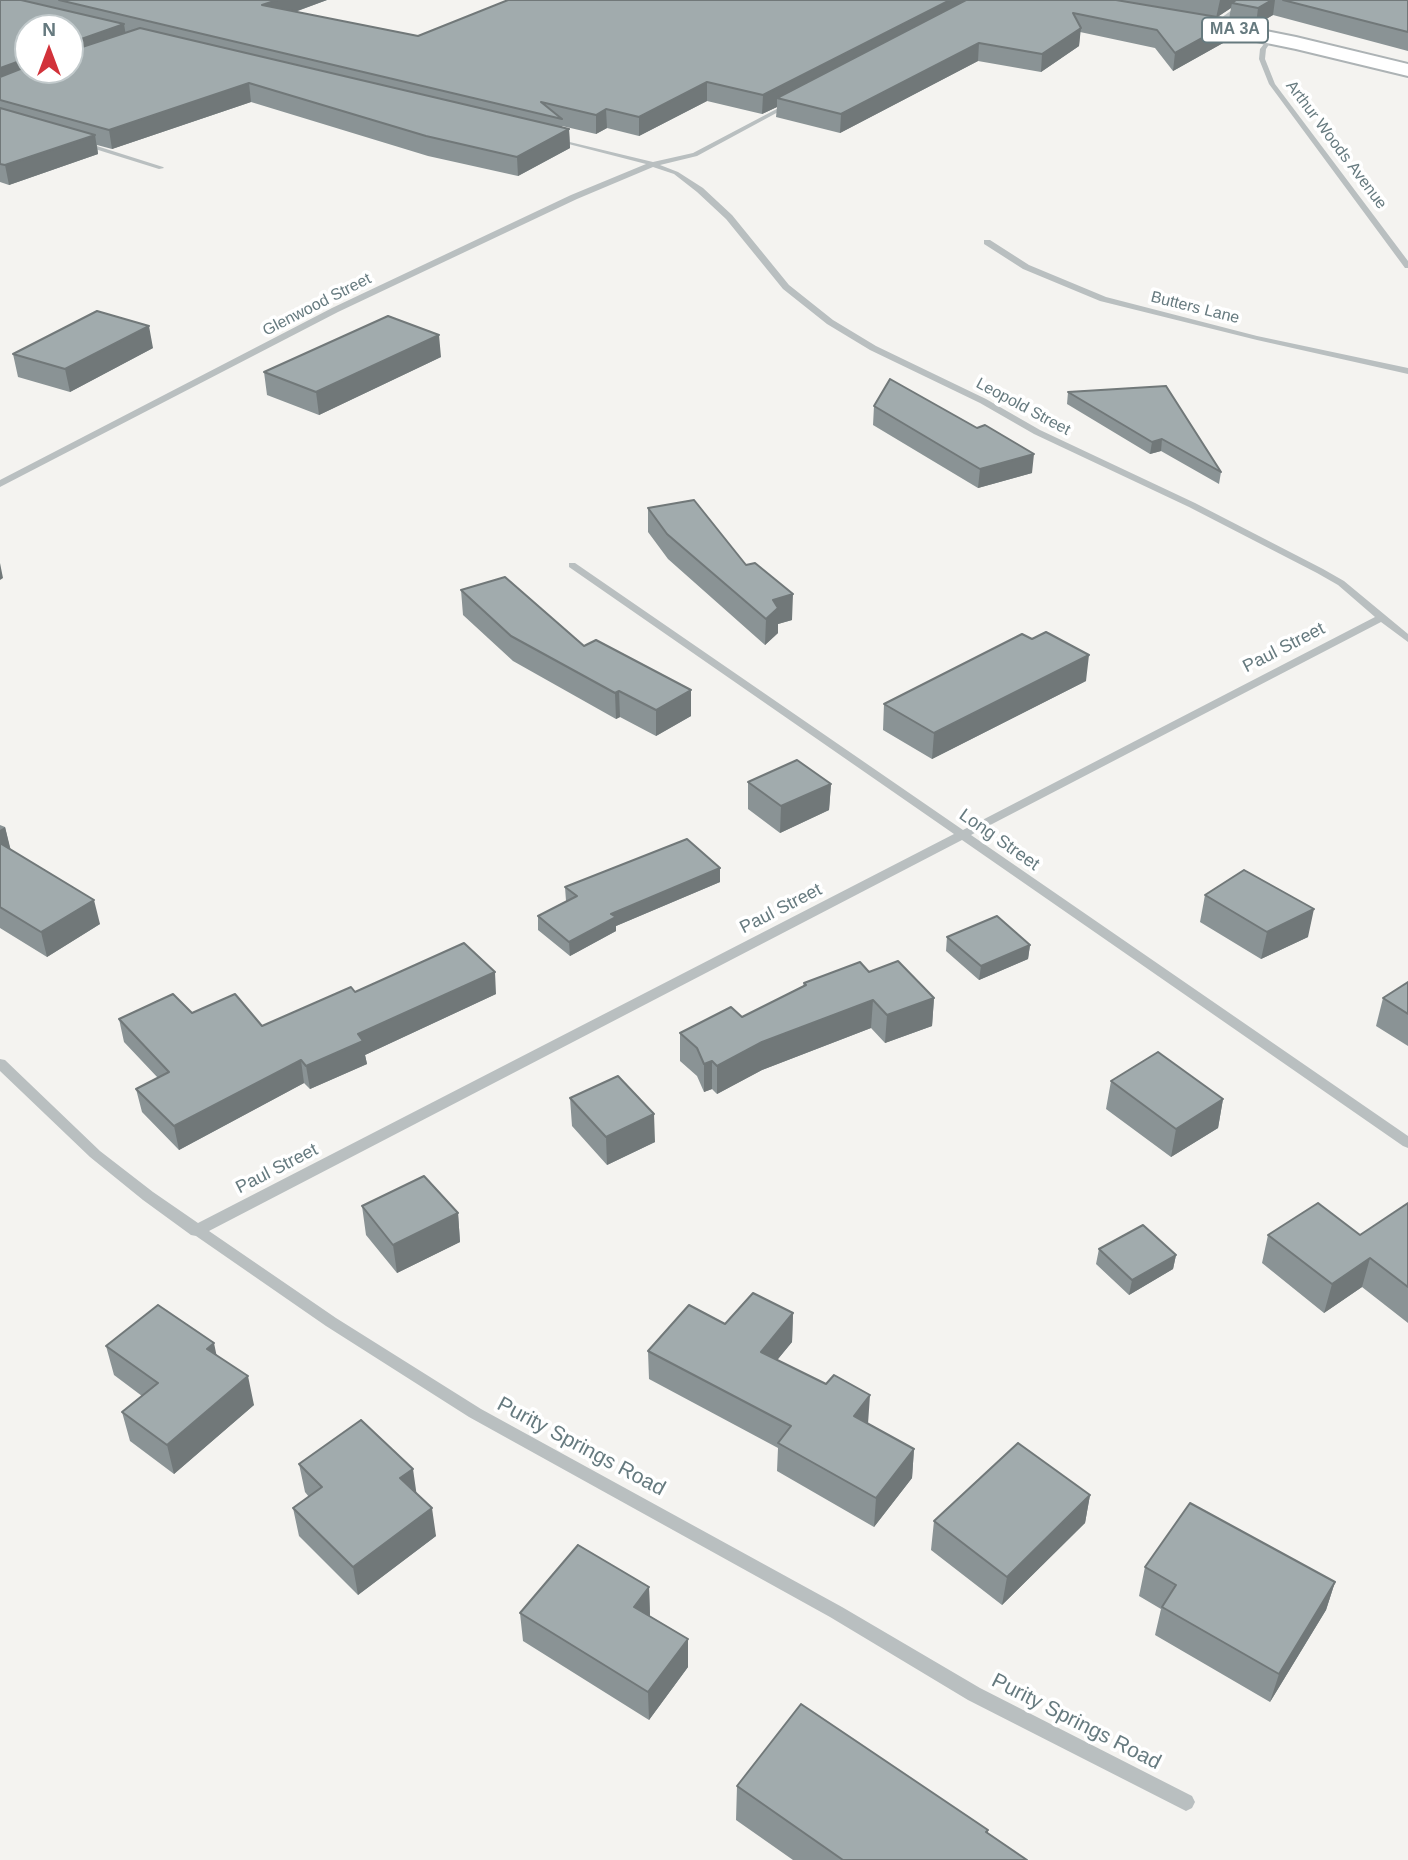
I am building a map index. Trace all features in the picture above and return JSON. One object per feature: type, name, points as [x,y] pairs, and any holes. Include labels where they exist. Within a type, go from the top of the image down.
[{"type":"main road","name":"MA 3A","points":[[1158,16],[1271,37],[1408,70]]},
{"type":"street","points":[[1213,26],[1250,0]]},
{"type":"street","name":"Arthur Woods Avenue","points":[[1271,37],[1263,49],[1262,59],[1272,84],[1408,265]]},
{"type":"street","name":"Glenwood Street","points":[[0,484],[335,310],[574,197],[653,164],[695,155],[796,101]]},
{"type":"street","points":[[546,137],[653,164]]},
{"type":"street","points":[[73,141],[161,168]]},
{"type":"street","name":"Leopold Street","points":[[653,164],[676,173],[700,190],[729,217],[786,287],[830,322],[873,348],[982,401],[1037,432],[1192,505],[1320,571],[1357,596],[1408,639]]},
{"type":"street","name":"Butters Lane","points":[[987,242],[1026,267],[1103,299],[1257,338],[1408,371]]},
{"type":"street","name":"Long Street","points":[[572,565],[1408,1143]]},
{"type":"street","name":"Paul Street","points":[[196,1231],[1381,618]]},
{"type":"street","name":"Purity Springs Road","points":[[0,1063],[95,1154],[196,1231],[331,1322],[475,1413],[824,1605],[974,1694],[1186,1802]]},
{"type":"building","points":[[0,0],[21,0],[81,14],[14,14],[14,63],[0,68]]},
{"type":"building","points":[[59,0],[277,0],[262,5],[418,36],[508,0],[950,0],[763,95],[707,82],[639,117],[606,109],[596,115],[541,102],[562,119]]},
{"type":"building","points":[[966,0],[1116,0],[1235,20],[1175,53],[1157,30],[1073,13],[1081,28],[1042,54],[979,43],[841,114],[777,98]]},
{"type":"building","points":[[1236,0],[1272,0],[1258,8],[1232,3]]},
{"type":"building","points":[[1283,0],[1408,0],[1408,32]]},
{"type":"building","points":[[84,15],[124,24],[84,38]]},
{"type":"building","points":[[140,28],[569,129],[517,157],[426,136],[249,83],[109,130],[0,100],[0,77],[14,72],[14,84],[84,84],[84,46]]},
{"type":"building","points":[[0,108],[95,135],[5,165],[0,164]]},
{"type":"building","points":[[97,311],[149,326],[65,369],[13,354]]},
{"type":"building","points":[[388,316],[439,335],[316,392],[264,372]]},
{"type":"building","points":[[890,379],[977,428],[985,425],[1034,454],[980,469],[874,406]]},
{"type":"building","points":[[1166,386],[1221,472],[1162,439],[1152,442],[1068,392]]},
{"type":"building","points":[[694,500],[746,565],[755,563],[793,594],[773,600],[778,608],[766,619],[667,534],[648,508]]},
{"type":"building","points":[[505,577],[584,646],[596,640],[691,690],[656,710],[619,691],[615,693],[511,636],[461,590]]},
{"type":"building","points":[[1046,632],[1089,655],[934,733],[884,704],[1022,634],[1032,639]]},
{"type":"building","points":[[797,760],[831,784],[781,806],[748,782]]},
{"type":"building","points":[[687,839],[720,868],[611,914],[616,917],[569,942],[538,916],[577,896],[565,887]]},
{"type":"building","points":[[0,843],[94,900],[41,932],[0,907]]},
{"type":"building","points":[[1244,870],[1314,909],[1267,932],[1205,895]]},
{"type":"building","points":[[997,916],[1030,945],[981,966],[947,937]]},
{"type":"building","points":[[464,943],[495,972],[358,1034],[363,1041],[306,1066],[301,1060],[174,1126],[136,1089],[169,1072],[119,1019],[173,994],[192,1013],[235,994],[262,1026],[351,987],[355,992]]},
{"type":"building","points":[[898,961],[934,998],[887,1015],[873,1000],[762,1042],[717,1066],[712,1061],[704,1064],[697,1048],[680,1033],[731,1007],[742,1017],[806,985],[804,983],[860,962],[869,972]]},
{"type":"building","points":[[1408,982],[1408,1014],[1383,998]]},
{"type":"building","points":[[1158,1052],[1223,1099],[1176,1129],[1111,1081]]},
{"type":"building","points":[[618,1076],[654,1114],[606,1137],[570,1098]]},
{"type":"building","points":[[424,1176],[458,1213],[393,1245],[362,1206]]},
{"type":"building","points":[[1318,1203],[1360,1235],[1408,1203],[1408,1287],[1370,1258],[1332,1284],[1268,1235]]},
{"type":"building","points":[[1143,1225],[1176,1255],[1132,1280],[1099,1249]]},
{"type":"building","points":[[753,1293],[793,1313],[761,1352],[826,1384],[834,1375],[870,1395],[854,1416],[914,1449],[876,1498],[778,1443],[791,1426],[648,1351],[689,1305],[725,1324]]},
{"type":"building","points":[[158,1305],[214,1343],[207,1349],[248,1376],[167,1445],[122,1412],[158,1383],[106,1346]]},
{"type":"building","points":[[361,1420],[413,1469],[400,1478],[432,1508],[353,1567],[293,1508],[322,1487],[299,1464]]},
{"type":"building","points":[[1018,1443],[1090,1495],[1007,1577],[934,1521]]},
{"type":"building","points":[[1190,1503],[1335,1582],[1279,1674],[1162,1607],[1176,1585],[1145,1567]]},
{"type":"building","points":[[578,1545],[649,1587],[634,1607],[688,1639],[648,1692],[520,1613]]},
{"type":"building","points":[[801,1704],[988,1830],[986,1832],[1027,1860],[843,1860],[737,1786]]}]
